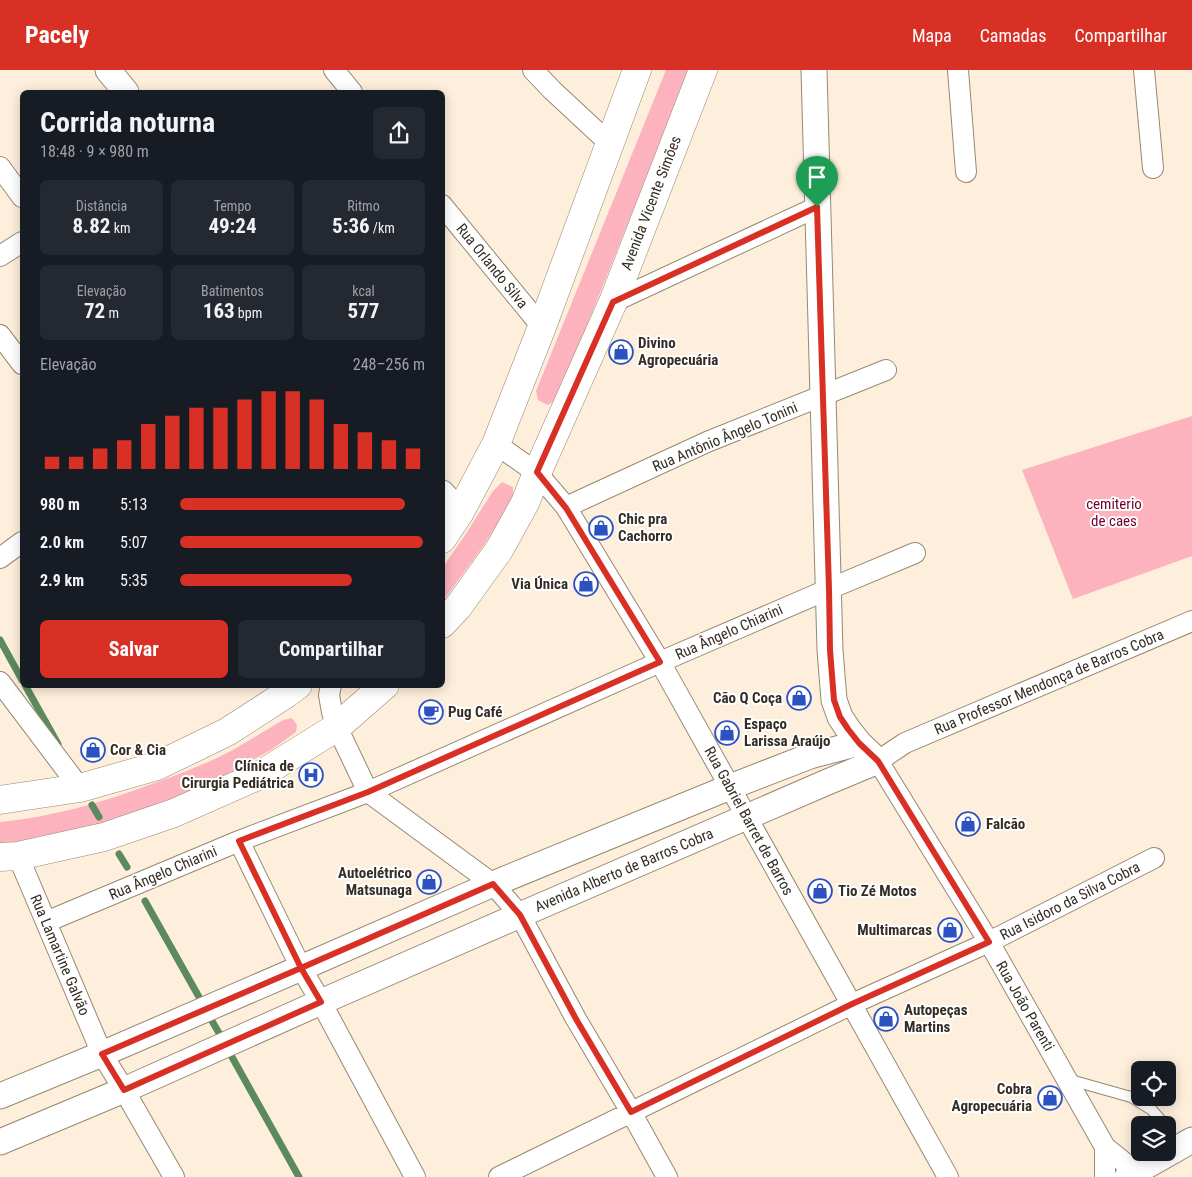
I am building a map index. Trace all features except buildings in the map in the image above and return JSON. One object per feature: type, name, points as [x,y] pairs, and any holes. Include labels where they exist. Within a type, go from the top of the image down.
[{"type":"main road","points":[[445,528],[452,502],[496,444],[542,327],[637,70]]},
{"type":"main road","name":"Avenida Vicente Simões","points":[[445,621],[458,607],[499,550],[525,503],[613,302],[703,70]]},
{"type":"main road","points":[[0,800],[80,788],[157,766],[227,732],[287,688]]},
{"type":"main road","points":[[9,857],[104,837],[174,813],[260,775],[337,727],[382,688]]},
{"type":"street","points":[[108,70],[124,90]]},
{"type":"street","points":[[334,70],[350,90]]},
{"type":"street","points":[[533,70],[609,143]]},
{"type":"street","name":"Rua João Parenti","points":[[814,70],[830,650],[834,700],[840,717],[848,729],[859,743],[878,761],[989,942],[1106,1147],[1134,1175]]},
{"type":"street","points":[[958,70],[966,172]]},
{"type":"street","points":[[1144,70],[1153,168]]},
{"type":"street","points":[[0,167],[20,194]]},
{"type":"street","points":[[613,302],[817,207]]},
{"type":"street","name":"Rua Orlando Silva","points":[[445,208],[542,327]]},
{"type":"street","points":[[0,256],[20,243]]},
{"type":"street","points":[[0,335],[20,361]]},
{"type":"street","name":"Rua Antônio Ângelo Tonini","points":[[566,508],[707,442],[886,370]]},
{"type":"street","name":"Rua Gabriel Barret de Barros","points":[[496,444],[537,472],[566,508],[660,662],[948,1177]]},
{"type":"street","points":[[0,558],[20,543]]},
{"type":"street","name":"Rua Ângelo Chiarini","points":[[46,922],[239,841],[368,792],[660,662],[915,553]]},
{"type":"street","name":"Rua Professor Mendonça de Barros Cobra","points":[[878,761],[905,743],[1192,621]]},
{"type":"street","points":[[0,682],[80,788]]},
{"type":"street","points":[[330,688],[329,695],[337,727],[368,792],[493,884],[520,915],[576,1019],[667,1177]]},
{"type":"street","points":[[0,1096],[102,1054],[493,884],[810,756],[859,743]]},
{"type":"street","name":"Rua Professor Mendonça de Barros Cobra","points":[[859,743],[905,743]]},
{"type":"street","name":"Avenida Alberto de Barros Cobra","points":[[0,1142],[124,1090],[747,816],[878,761]]},
{"type":"street","points":[[239,841],[301,968],[415,1177]]},
{"type":"street","name":"Rua Lamartine Galvão","points":[[9,857],[46,922],[102,1054]]},
{"type":"street","name":"Rua Isidoro da Silva Cobra","points":[[499,1177],[852,1004],[989,942],[1154,858]]},
{"type":"street","points":[[102,1054],[174,1177]]},
{"type":"street","points":[[1134,1175],[1178,1137]]},
{"type":"street","points":[[1105,1177],[1106,1147]]},
{"type":"lane","points":[[1066,1078],[1131,1097],[1152,1110],[1157,1116]]},
{"type":"green space","points":[[666,70],[689,70],[558,398],[548,405],[538,400],[536,391]]},
{"type":"green space","name":"cemiterio de caes","points":[[1192,416],[1192,556],[1073,599],[1022,470]]},
{"type":"green space","points":[[502,482],[513,487],[513,497],[484,545],[445,598],[445,564],[493,491]]},
{"type":"green space","points":[[292,718],[297,725],[296,732],[271,750],[185,797],[59,838],[0,845],[0,822],[57,813],[131,792],[208,762],[283,720]]},
{"type":"waterway","points":[[0,640],[20,676]]},
{"type":"waterway","points":[[27,688],[58,744]]},
{"type":"waterway","points":[[92,805],[99,817]]},
{"type":"waterway","points":[[119,854],[127,867]]},
{"type":"waterway","points":[[145,901],[199,997]]},
{"type":"waterway","points":[[212,1021],[219,1033]]},
{"type":"waterway","points":[[232,1057],[299,1177]]},
{"type":"place","name":"Divino Agropecuária","points":[[621,352]]},
{"type":"place","name":"Chic pra Cachorro","points":[[601,528]]},
{"type":"place","name":"Via Única","points":[[586,584]]},
{"type":"place","name":"Cão Q Coça","points":[[799,698]]},
{"type":"place","name":"Pug Café","points":[[431,712]]},
{"type":"place","name":"Espaço Larissa Araújo","points":[[727,733]]},
{"type":"place","name":"Cor & Cia","points":[[93,750]]},
{"type":"place","name":"Clínica de Cirurgia Pediátrica","points":[[311,775]]},
{"type":"place","name":"Falcão","points":[[968,824]]},
{"type":"place","name":"Autoelétrico Matsunaga","points":[[429,882]]},
{"type":"place","name":"Tio Zé Motos","points":[[820,891]]},
{"type":"place","name":"Multimarcas","points":[[950,930]]},
{"type":"place","name":"Autopeças Martins","points":[[886,1019]]},
{"type":"place","name":"Cobra Agropecuária","points":[[1050,1098]]},
{"type":"route","points":[[817,207],[613,302],[537,472],[566,508],[660,662],[368,792],[239,841],[301,968],[321,1002],[124,1090],[102,1054],[301,968],[493,884],[520,915],[576,1019],[631,1112],[852,1004],[989,942],[878,761],[859,743],[848,729],[840,717],[834,700],[830,650],[817,207]]}]
